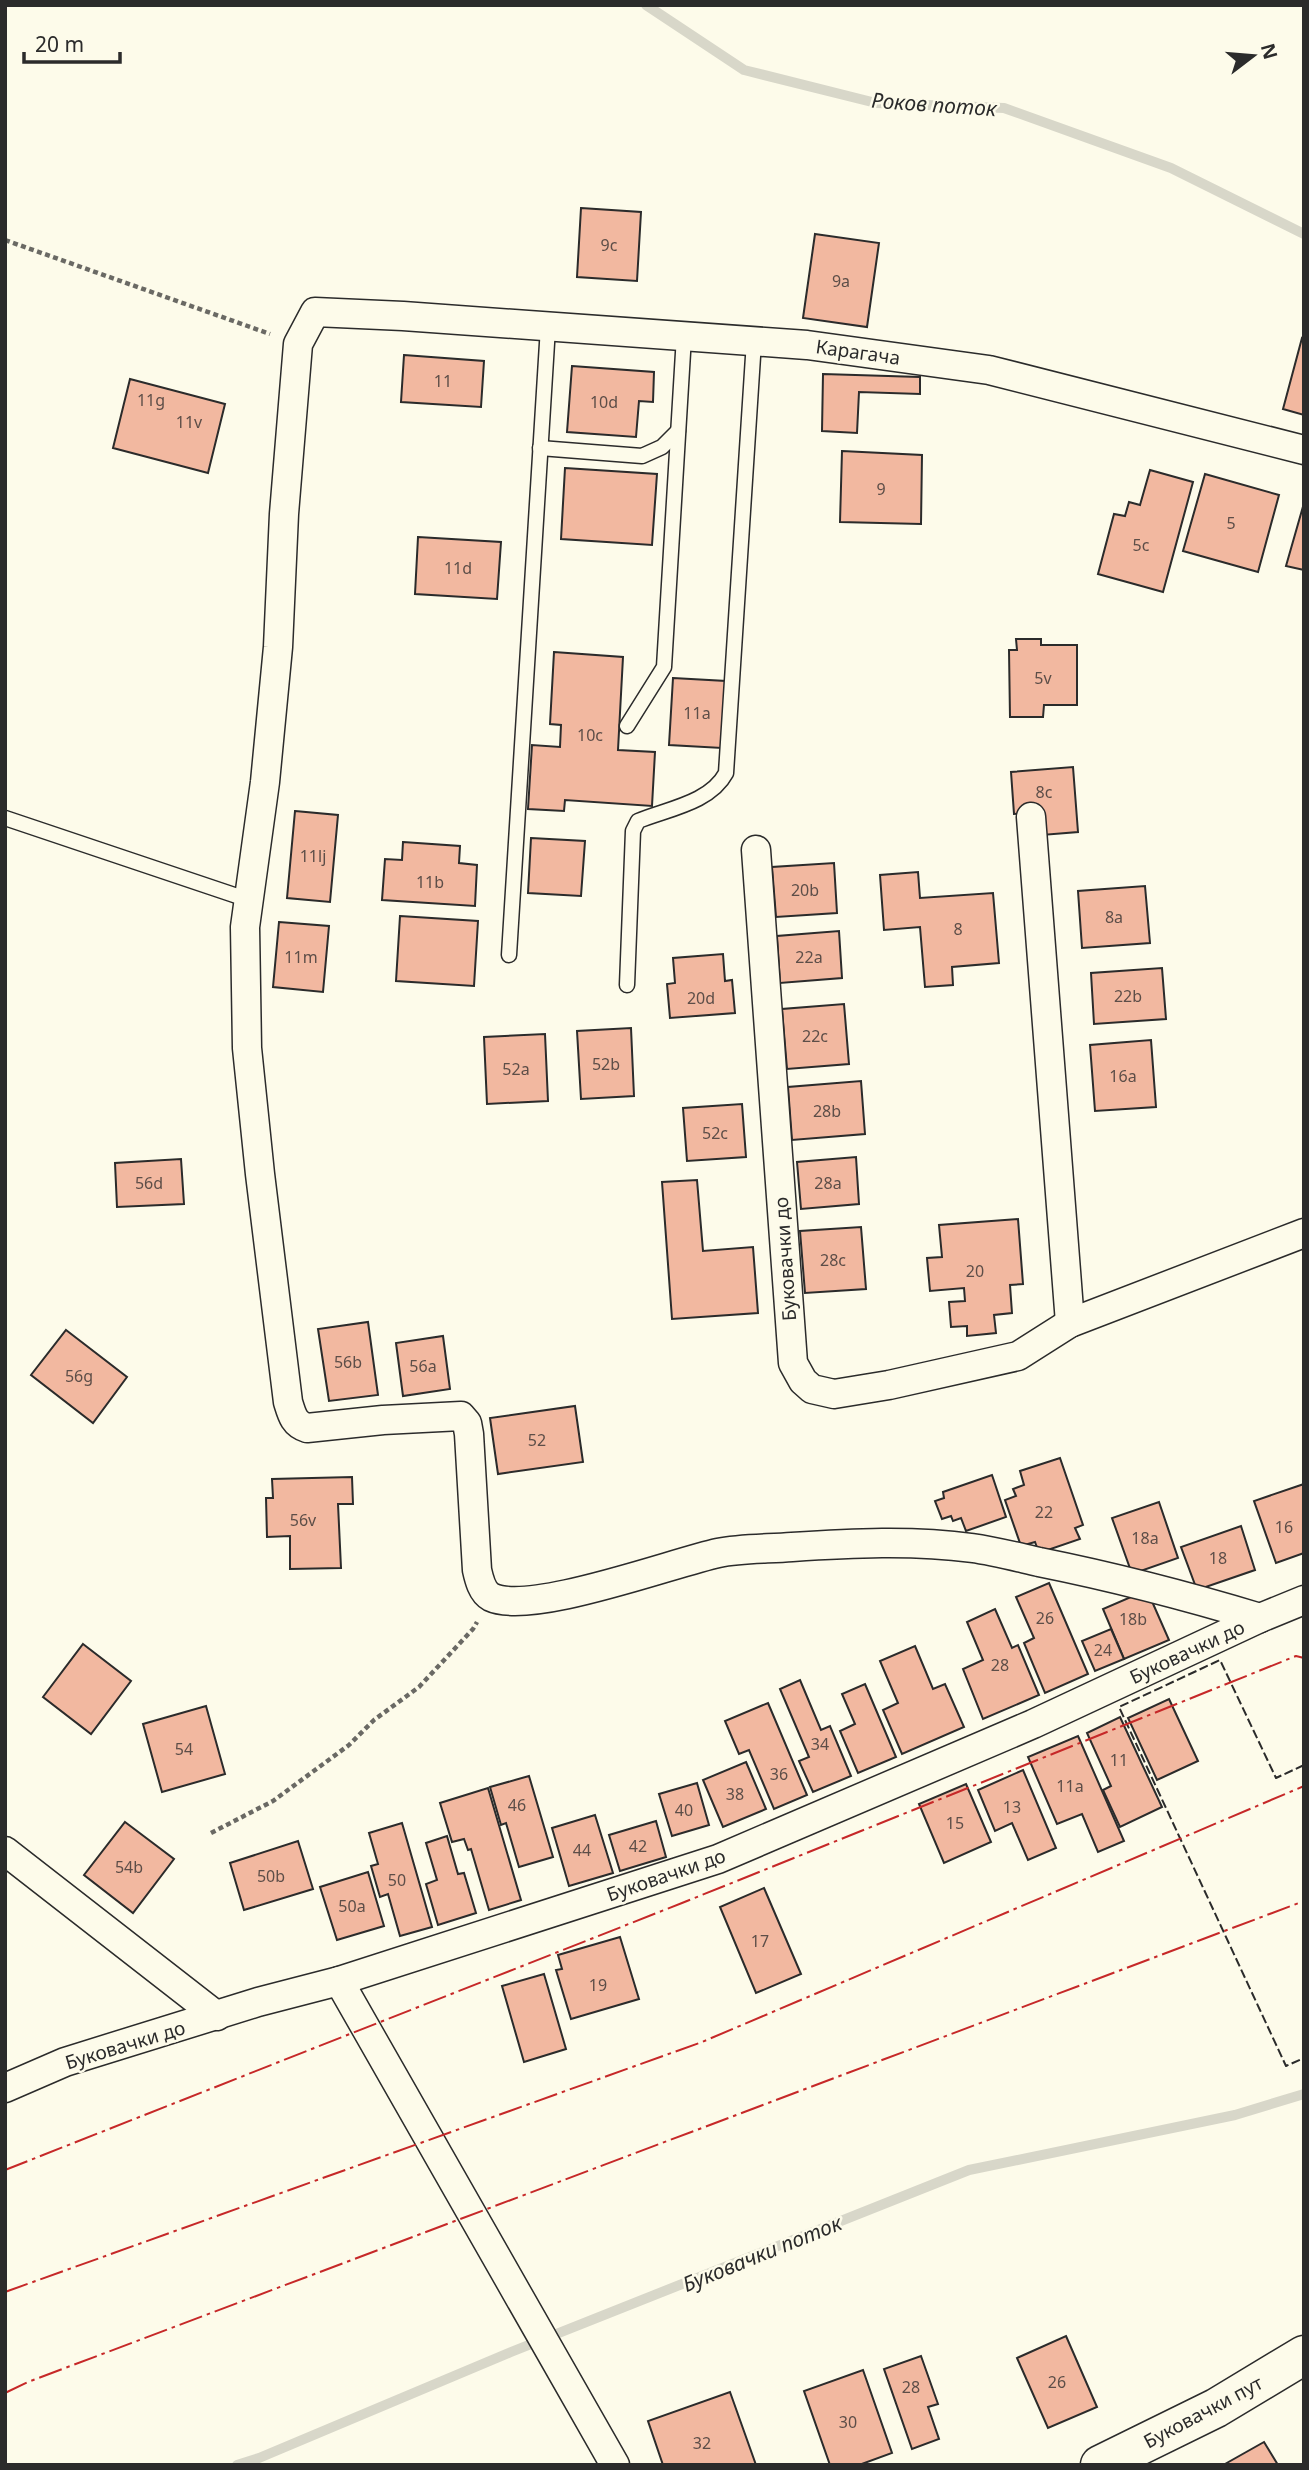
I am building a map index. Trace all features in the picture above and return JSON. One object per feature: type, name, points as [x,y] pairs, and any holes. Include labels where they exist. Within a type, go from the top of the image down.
[{"type":"street","name":"Карагача","points":[[298,344],[315,312],[807,345],[989,370],[1304,450]]},
{"type":"street","points":[[298,344],[284,514],[278,647],[265,782],[245,927],[247,1048],[275,1306],[288,1402],[298,1425],[307,1428],[461,1416],[467,1423],[469,1434],[477,1570],[481,1584],[489,1596],[501,1600],[531,1601],[590,1589],[720,1553],[838,1544],[903,1544],[971,1548],[1168,1591],[1260,1618]]},
{"type":"street","points":[[1031,817],[1070,1323]]},
{"type":"street","name":"Буковачки до","points":[[756,850],[793,1363],[803,1381],[812,1389],[834,1394],[889,1385],[1018,1356],[1070,1323],[1304,1233]]},
{"type":"street","name":"Буковачки до","points":[[5,2088],[65,2062],[217,2017],[258,2002],[339,1981],[719,1858],[1033,1724],[1304,1600]]},
{"type":"street","points":[[5,1851],[217,2017]]},
{"type":"street","points":[[339,1981],[615,2465]]},
{"type":"street","name":"Буковачки пут","points":[[1100,2465],[1216,2408],[1304,2355]]},
{"type":"lane","points":[[509,955],[548,327]]},
{"type":"lane","points":[[627,726],[664,667],[684,336]]},
{"type":"lane","points":[[627,985],[633,831],[638,821],[695,800],[716,786],[726,773],[754,341]]},
{"type":"lane","points":[[540,449],[642,456],[662,447],[678,431]]},
{"type":"lane","points":[[5,818],[248,900]]},
{"type":"path","points":[[5,240],[298,344]]},
{"type":"path","points":[[211,1833],[273,1801],[349,1745],[374,1720],[419,1688],[473,1629],[489,1596]]},
{"type":"building","points":[[581,208],[641,212],[637,281],[577,277]]},
{"type":"building","points":[[815,234],[879,243],[867,327],[803,318]]},
{"type":"building","points":[[1302,338],[1304,339],[1304,415],[1283,409]]},
{"type":"building","points":[[404,355],[484,361],[481,407],[401,402]]},
{"type":"building","points":[[572,366],[654,372],[653,402],[639,401],[636,437],[567,432]]},
{"type":"building","points":[[823,374],[920,377],[920,394],[859,392],[857,433],[822,431]]},
{"type":"building","points":[[130,379],[225,404],[208,473],[113,448]]},
{"type":"building","points":[[842,451],[922,455],[921,524],[840,522]]},
{"type":"building","points":[[565,468],[657,474],[652,545],[561,539]]},
{"type":"building","points":[[1150,470],[1193,482],[1163,592],[1098,574],[1114,514],[1125,516],[1129,502],[1140,505]]},
{"type":"building","points":[[1205,474],[1279,495],[1258,572],[1183,551]]},
{"type":"building","points":[[1304,503],[1304,570],[1286,566]]},
{"type":"building","points":[[418,537],[501,542],[497,599],[415,594]]},
{"type":"building","points":[[1016,639],[1041,639],[1041,645],[1077,645],[1077,705],[1044,705],[1043,717],[1010,717],[1009,650],[1017,650]]},
{"type":"building","points":[[554,652],[623,657],[618,750],[655,752],[652,806],[565,800],[564,811],[528,809],[532,745],[560,747],[561,725],[550,724]]},
{"type":"building","points":[[673,678],[726,681],[722,748],[669,745]]},
{"type":"building","points":[[1073,767],[1078,832],[1042,835],[1041,812],[1014,814],[1011,772]]},
{"type":"building","points":[[295,811],[338,815],[330,902],[287,898]]},
{"type":"building","points":[[531,838],[585,841],[581,896],[528,893]]},
{"type":"building","points":[[403,842],[460,846],[459,863],[477,865],[475,906],[382,900],[385,859],[402,860]]},
{"type":"building","points":[[834,863],[837,913],[776,917],[772,867]]},
{"type":"building","points":[[918,872],[920,898],[993,893],[999,963],[952,967],[953,985],[925,987],[920,927],[884,930],[880,875]]},
{"type":"building","points":[[1145,886],[1150,943],[1082,948],[1078,891]]},
{"type":"building","points":[[400,916],[478,921],[474,986],[396,981]]},
{"type":"building","points":[[279,922],[329,926],[323,992],[273,987]]},
{"type":"building","points":[[839,931],[842,978],[780,983],[777,936]]},
{"type":"building","points":[[723,954],[725,981],[732,980],[735,1013],[670,1018],[667,984],[675,983],[673,958]]},
{"type":"building","points":[[1162,968],[1166,1019],[1094,1024],[1091,973]]},
{"type":"building","points":[[844,1004],[849,1064],[787,1069],[782,1009]]},
{"type":"building","points":[[631,1028],[634,1096],[581,1099],[577,1031]]},
{"type":"building","points":[[545,1034],[548,1101],[487,1104],[484,1037]]},
{"type":"building","points":[[1151,1040],[1156,1107],[1095,1111],[1090,1045]]},
{"type":"building","points":[[861,1081],[865,1134],[792,1140],[788,1087]]},
{"type":"building","points":[[742,1104],[746,1157],[687,1161],[683,1108]]},
{"type":"building","points":[[856,1157],[859,1204],[801,1209],[797,1162]]},
{"type":"building","points":[[181,1159],[184,1204],[117,1207],[115,1163]]},
{"type":"building","points":[[697,1180],[703,1251],[753,1247],[758,1313],[672,1319],[662,1182]]},
{"type":"building","points":[[1018,1219],[1023,1284],[1010,1285],[1012,1313],[994,1315],[996,1333],[967,1336],[967,1326],[951,1327],[949,1302],[965,1301],[964,1288],[930,1291],[927,1258],[942,1257],[939,1225]]},
{"type":"building","points":[[861,1227],[866,1289],[805,1293],[800,1231]]},
{"type":"building","points":[[368,1322],[378,1395],[329,1401],[318,1329]]},
{"type":"building","points":[[66,1330],[127,1377],[93,1423],[31,1375]]},
{"type":"building","points":[[443,1336],[450,1389],[403,1396],[396,1343]]},
{"type":"building","points":[[575,1406],[583,1462],[498,1474],[490,1418]]},
{"type":"building","points":[[1060,1458],[1083,1525],[1075,1528],[1080,1539],[1039,1553],[1035,1542],[1021,1546],[1005,1500],[1016,1496],[1013,1489],[1024,1485],[1020,1471]]},
{"type":"building","points":[[992,1475],[1006,1517],[966,1531],[961,1518],[953,1521],[951,1516],[942,1519],[935,1501],[944,1498],[943,1492]]},
{"type":"building","points":[[352,1477],[353,1504],[338,1504],[341,1568],[290,1569],[290,1536],[267,1537],[266,1498],[273,1498],[272,1479]]},
{"type":"building","points":[[1304,1484],[1304,1553],[1276,1563],[1254,1501]]},
{"type":"building","points":[[1159,1502],[1178,1558],[1132,1574],[1112,1518]]},
{"type":"building","points":[[1241,1526],[1255,1570],[1197,1590],[1181,1547]]},
{"type":"building","points":[[1049,1583],[1088,1674],[1045,1693],[1024,1643],[1034,1638],[1016,1597]]},
{"type":"building","points":[[1147,1590],[1169,1640],[1124,1659],[1103,1609]]},
{"type":"building","points":[[995,1609],[1012,1648],[1018,1645],[1039,1695],[983,1719],[963,1669],[983,1660],[967,1622]]},
{"type":"building","points":[[1111,1629],[1124,1659],[1095,1671],[1082,1641]]},
{"type":"building","points":[[83,1644],[131,1681],[91,1734],[43,1697]]},
{"type":"building","points":[[915,1646],[933,1689],[945,1684],[964,1727],[902,1754],[883,1710],[898,1703],[880,1661]]},
{"type":"building","points":[[800,1680],[821,1730],[830,1726],[851,1776],[813,1792],[799,1761],[809,1757],[780,1689]]},
{"type":"building","points":[[865,1684],[896,1757],[858,1773],[840,1731],[855,1724],[842,1694]]},
{"type":"building","points":[[1169,1699],[1198,1761],[1157,1780],[1128,1718]]},
{"type":"building","points":[[768,1703],[807,1795],[774,1809],[749,1750],[739,1754],[725,1721]]},
{"type":"building","points":[[206,1706],[225,1774],[162,1792],[143,1724]]},
{"type":"building","points":[[1120,1717],[1162,1807],[1120,1827],[1103,1790],[1111,1786],[1087,1733]]},
{"type":"building","points":[[1078,1736],[1124,1841],[1098,1852],[1082,1814],[1057,1824],[1028,1757]]},
{"type":"building","points":[[746,1762],[766,1809],[723,1827],[703,1780]]},
{"type":"building","points":[[1023,1770],[1056,1848],[1028,1860],[1012,1823],[995,1831],[978,1790]]},
{"type":"building","points":[[529,1776],[553,1857],[519,1867],[506,1823],[501,1825],[490,1787]]},
{"type":"building","points":[[697,1783],[709,1825],[672,1836],[659,1794]]},
{"type":"building","points":[[966,1784],[991,1842],[944,1863],[919,1804]]},
{"type":"building","points":[[488,1788],[521,1900],[489,1910],[471,1849],[468,1850],[464,1839],[452,1842],[440,1803]]},
{"type":"building","points":[[595,1815],[613,1873],[569,1886],[552,1828]]},
{"type":"building","points":[[656,1821],[666,1857],[620,1871],[609,1835]]},
{"type":"building","points":[[125,1822],[174,1859],[133,1913],[84,1875]]},
{"type":"building","points":[[402,1823],[432,1927],[400,1936],[388,1894],[380,1897],[371,1866],[378,1864],[369,1833]]},
{"type":"building","points":[[447,1836],[458,1874],[464,1873],[476,1913],[438,1925],[426,1884],[437,1880],[426,1843]]},
{"type":"building","points":[[298,1841],[313,1889],[244,1910],[230,1863]]},
{"type":"building","points":[[368,1872],[384,1926],[337,1940],[320,1887]]},
{"type":"building","points":[[764,1888],[801,1974],[756,1993],[720,1907]]},
{"type":"building","points":[[620,1937],[639,1999],[571,2019],[556,1970],[562,1969],[558,1955]]},
{"type":"building","points":[[544,1974],[566,2049],[524,2062],[502,1986]]},
{"type":"building","points":[[1066,2336],[1097,2407],[1048,2428],[1017,2358]]},
{"type":"building","points":[[921,2356],[938,2404],[928,2407],[939,2439],[912,2449],[884,2369]]},
{"type":"building","points":[[863,2370],[892,2453],[859,2465],[830,2465],[804,2391]]},
{"type":"building","points":[[730,2392],[756,2465],[663,2465],[648,2421]]},
{"type":"building","points":[[1264,2442],[1278,2465],[1225,2464]]},
{"type":"waterway","name":"Роков поток","points":[[646,5],[744,70],[876,103],[1004,108],[1171,168],[1304,234]]},
{"type":"waterway","name":"Буковачки поток","points":[[237,2465],[511,2352],[969,2170],[1235,2115],[1304,2094]]},
{"type":"fence","points":[[1304,1765],[1276,1778],[1220,1660],[1119,1707],[1286,2066],[1304,2058]]},
{"type":"power","points":[[5,2170],[682,1903],[1296,1656],[1304,1658]]},
{"type":"power","points":[[5,2292],[702,2042],[1304,1786]]},
{"type":"power","points":[[5,2393],[28,2382],[1304,1901]]}]
